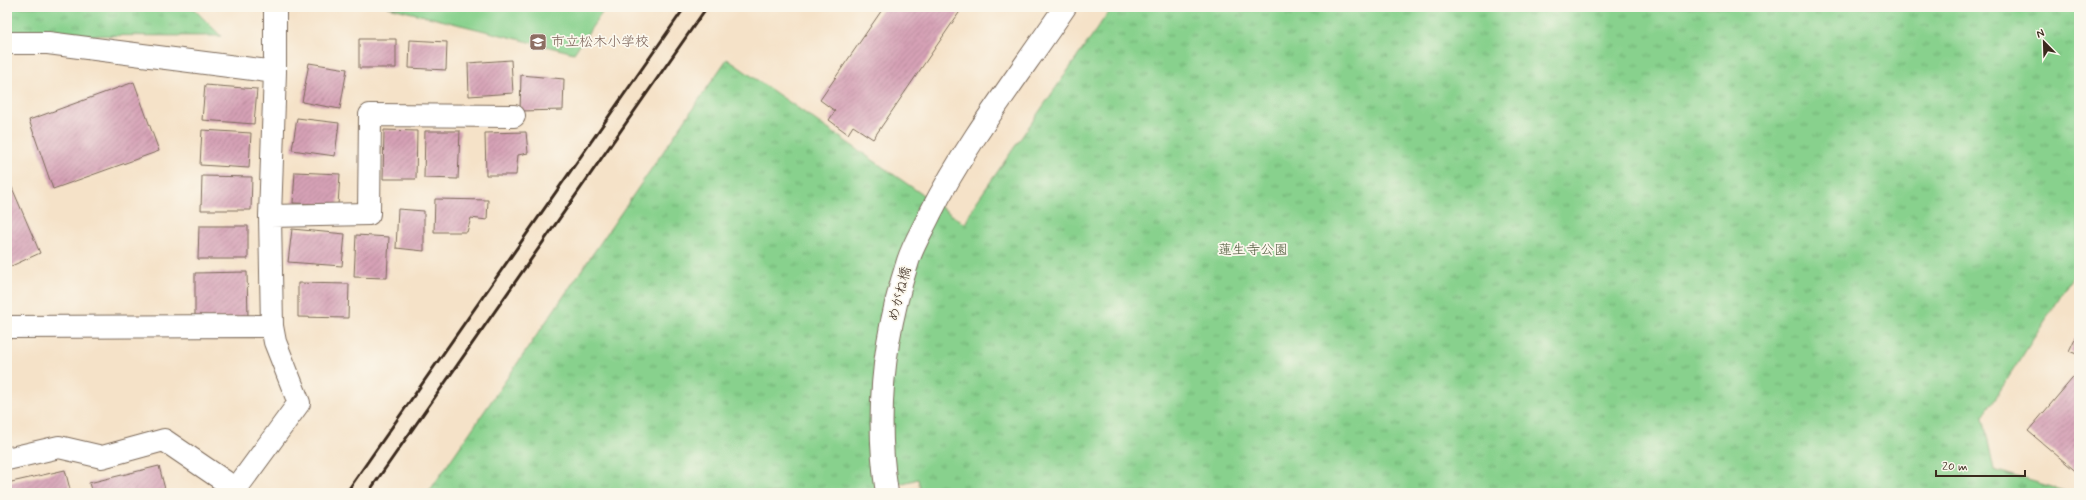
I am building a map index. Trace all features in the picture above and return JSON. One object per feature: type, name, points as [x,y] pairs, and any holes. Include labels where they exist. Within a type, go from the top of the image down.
[{"type":"street","points":[[7,459],[59,447],[102,457],[164,440],[235,491],[299,403],[275,342],[272,326],[270,216],[275,72],[275,7]]},
{"type":"street","name":"めがね橋","points":[[886,484],[882,417],[886,356],[895,310],[908,260],[942,191],[980,130],[1065,7]]},
{"type":"street","points":[[7,43],[48,43],[275,72]]},
{"type":"street","points":[[270,216],[369,214],[370,115],[514,116]]},
{"type":"street","points":[[7,326],[272,326]]},
{"type":"green space","points":[[7,7],[192,7],[221,36],[7,35]]},
{"type":"green space","points":[[388,7],[606,7],[574,53]]},
{"type":"green space","name":"蓮生寺公園","points":[[1112,7],[2079,7],[2079,268],[1983,417],[1994,470],[2072,493],[921,493],[918,479],[866,493],[428,493],[727,59],[965,224],[975,204]]},
{"type":"building","points":[[884,7],[963,7],[873,139],[853,126],[848,134],[829,120],[835,111],[820,100]]},
{"type":"building","points":[[359,39],[396,39],[396,68],[359,68]]},
{"type":"building","points":[[410,40],[447,42],[446,70],[409,68]]},
{"type":"building","points":[[511,60],[513,93],[469,96],[468,63]]},
{"type":"building","points":[[309,63],[347,69],[340,109],[302,102]]},
{"type":"building","points":[[521,75],[564,79],[563,110],[520,111]]},
{"type":"building","points":[[134,82],[159,151],[53,189],[29,120]]},
{"type":"building","points":[[205,85],[257,89],[254,124],[202,120]]},
{"type":"building","points":[[297,118],[339,123],[335,156],[292,150]]},
{"type":"building","points":[[202,130],[251,133],[249,168],[200,165]]},
{"type":"building","points":[[384,130],[417,131],[416,179],[383,179]]},
{"type":"building","points":[[425,131],[460,131],[458,179],[424,178]]},
{"type":"building","points":[[526,132],[528,153],[518,155],[516,175],[486,175],[485,133]]},
{"type":"building","points":[[295,172],[340,174],[338,205],[293,203]]},
{"type":"building","points":[[7,176],[40,253],[7,268]]},
{"type":"building","points":[[202,176],[252,177],[251,210],[201,210]]},
{"type":"building","points":[[435,199],[488,200],[487,220],[471,218],[467,232],[434,232]]},
{"type":"building","points":[[398,209],[424,211],[424,251],[396,248]]},
{"type":"building","points":[[199,226],[248,226],[248,259],[198,259]]},
{"type":"building","points":[[292,229],[345,234],[342,266],[288,262]]},
{"type":"building","points":[[356,235],[389,237],[387,278],[354,277]]},
{"type":"building","points":[[247,272],[248,318],[195,319],[195,273]]},
{"type":"building","points":[[298,283],[349,284],[348,318],[298,317]]},
{"type":"building","points":[[2079,330],[2079,355],[2069,351]]},
{"type":"building","points":[[2077,373],[2079,375],[2079,474],[2028,431]]},
{"type":"building","points":[[159,466],[166,493],[92,493],[89,483]]},
{"type":"building","points":[[65,470],[71,493],[7,493],[7,483]]},
{"type":"railway","points":[[346,493],[685,7]]},
{"type":"railway","points":[[368,493],[707,7]]},
{"type":"place","name":"市立松木小学校","points":[[538,42]]}]
